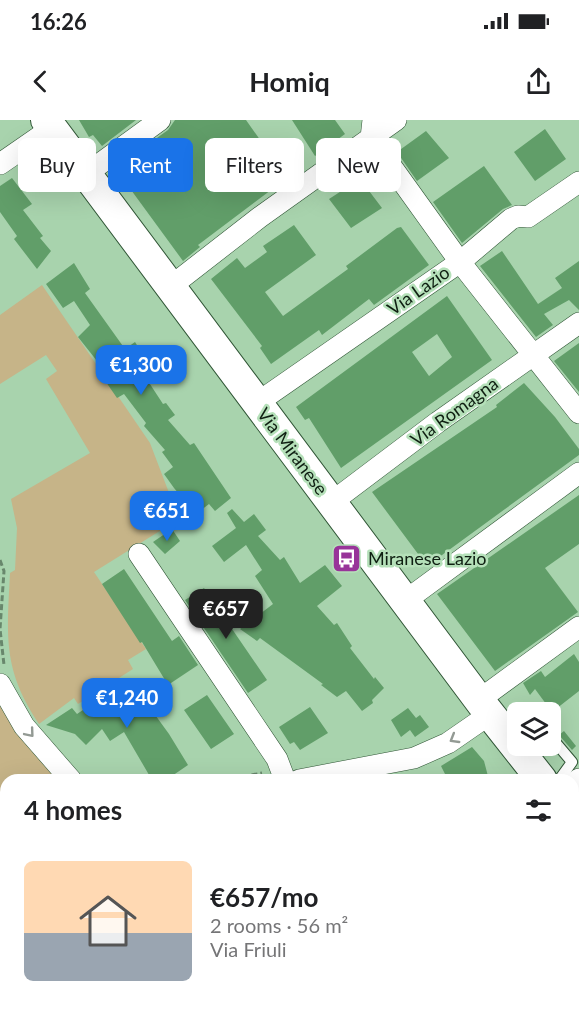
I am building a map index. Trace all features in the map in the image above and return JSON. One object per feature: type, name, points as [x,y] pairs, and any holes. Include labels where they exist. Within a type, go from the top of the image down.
[{"type":"street","points":[[96,167],[160,120]]},
{"type":"street","points":[[171,287],[372,129],[396,120]]},
{"type":"street","points":[[0,164],[49,124]]},
{"type":"street","name":"Via Miranese","points":[[49,124],[59,138]]},
{"type":"street","points":[[372,129],[460,262],[579,413]]},
{"type":"street","name":"Via Lazio","points":[[257,403],[460,262],[512,219],[518,216],[528,217],[579,182]]},
{"type":"street","name":"Via Miranese","points":[[96,187],[405,601],[496,716],[538,774]]},
{"type":"street","name":"Via Romagna","points":[[332,502],[579,323]]},
{"type":"street","points":[[405,601],[579,473]]},
{"type":"street","points":[[139,554],[277,759],[276,774]]},
{"type":"street","points":[[330,774],[414,758],[448,743],[496,716],[579,627]]},
{"type":"street","points":[[2,677],[24,726],[66,774]]},
{"type":"lane","points":[[561,748],[572,762],[563,774]]},
{"type":"path","points":[[0,560],[4,571],[0,629],[2,677]]},
{"type":"shaded area","points":[[42,285],[150,443],[179,519],[94,572],[146,649],[128,660],[133,669],[78,704],[74,698],[39,724],[18,686],[10,652],[8,615],[10,573],[15,570],[17,528],[11,499],[90,453],[46,379],[57,371],[46,355],[0,384],[0,315]]},
{"type":"shaded area","points":[[0,703],[55,774],[0,774]]},
{"type":"building","points":[[79,120],[136,120],[112,138],[108,138],[108,141],[102,146],[93,135],[89,137]]},
{"type":"building","points":[[175,120],[246,120],[259,138],[205,138],[205,192],[268,192],[198,245],[200,247],[183,261],[133,192],[193,192],[193,138],[157,138],[168,130]]},
{"type":"building","points":[[292,120],[335,120],[345,134],[340,138],[316,138],[315,156]]},
{"type":"building","points":[[545,129],[566,159],[535,181],[514,152]]},
{"type":"building","points":[[426,131],[449,158],[417,181],[401,158],[401,149]]},
{"type":"building","points":[[484,166],[512,205],[503,209],[462,243],[433,202]]},
{"type":"building","points":[[12,178],[18,186],[18,192],[23,192],[32,204],[23,210],[43,236],[40,238],[51,251],[37,269],[14,239],[17,236],[0,212],[0,186]]},
{"type":"building","points":[[340,192],[370,192],[382,208],[351,228],[329,199]]},
{"type":"building","points":[[294,225],[316,255],[265,292],[283,316],[348,269],[346,266],[397,228],[401,227],[429,265],[374,305],[369,299],[322,335],[319,330],[271,364],[260,348],[262,346],[211,279],[237,258],[245,268],[267,252],[263,246]]},
{"type":"building","points":[[502,251],[538,304],[562,288],[555,278],[579,261],[579,310],[569,300],[544,314],[553,325],[536,337],[480,266]]},
{"type":"building","points":[[74,263],[90,289],[85,293],[125,349],[135,342],[154,372],[146,378],[163,404],[166,403],[175,415],[168,420],[190,445],[194,443],[231,498],[215,511],[209,504],[196,514],[174,488],[164,474],[173,467],[162,452],[165,450],[144,426],[146,423],[124,394],[117,398],[97,369],[101,366],[78,337],[90,325],[74,301],[63,308],[46,284]]},
{"type":"building","points":[[447,296],[492,360],[341,468],[309,418],[305,420],[296,407]],"holes":[[[437,334],[452,357],[429,376],[412,352]]]},
{"type":"building","points":[[579,343],[579,392],[554,361]]},
{"type":"building","points":[[524,383],[555,417],[579,449],[579,455],[427,566],[372,492],[497,407],[496,405]]},
{"type":"building","points":[[579,495],[579,544],[545,568],[578,612],[495,671],[437,594]]},
{"type":"building","points":[[232,509],[244,522],[254,514],[266,530],[258,536],[280,560],[284,557],[300,583],[325,565],[342,586],[317,606],[334,625],[337,623],[352,646],[350,648],[384,688],[372,700],[373,703],[362,711],[346,691],[337,697],[321,685],[323,684],[260,638],[257,641],[240,629],[273,604],[255,576],[262,570],[246,545],[224,562],[212,546],[236,528],[227,513]]},
{"type":"building","points":[[172,529],[180,541],[165,554],[153,542]]},
{"type":"building","points":[[124,569],[172,641],[179,636],[198,665],[168,685],[102,584]]},
{"type":"building","points":[[204,588],[267,680],[248,693],[185,600]]},
{"type":"building","points":[[574,654],[579,662],[579,691],[561,705],[561,702],[545,702],[535,689],[530,695],[523,683],[541,671],[545,677]]},
{"type":"building","points":[[129,679],[169,734],[188,765],[175,774],[148,774],[124,732],[110,741],[102,729],[86,745],[75,734],[46,725],[72,708],[77,714]]},
{"type":"building","points":[[207,695],[234,734],[211,749],[184,710]]},
{"type":"building","points":[[310,707],[328,733],[300,750],[294,742],[290,744],[279,727]]},
{"type":"building","points":[[408,708],[416,718],[420,715],[429,727],[415,737],[410,730],[401,737],[391,720]]},
{"type":"building","points":[[564,731],[576,746],[572,750],[561,737]]},
{"type":"building","points":[[472,747],[484,761],[487,774],[445,774],[441,766]]},
{"type":"place","name":"Miranese Lazio","points":[[347,558]]}]
